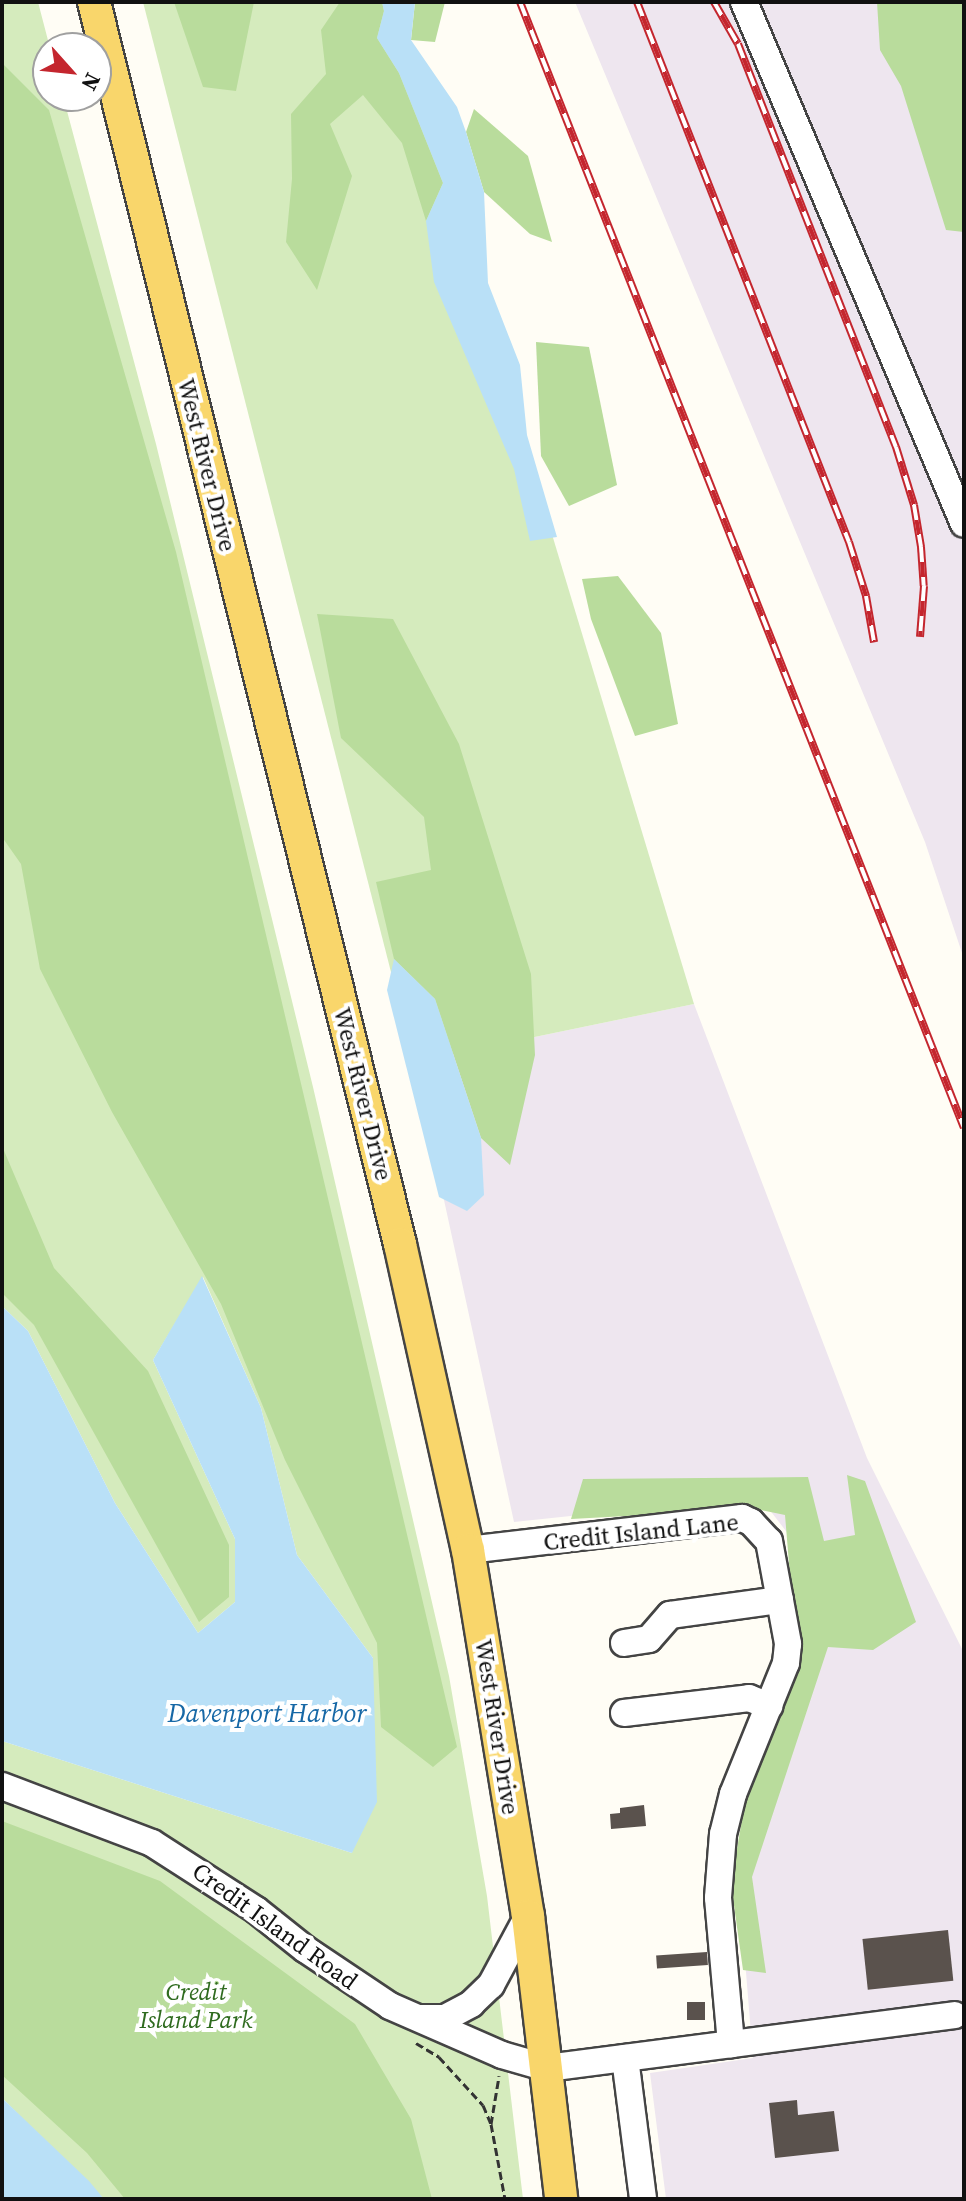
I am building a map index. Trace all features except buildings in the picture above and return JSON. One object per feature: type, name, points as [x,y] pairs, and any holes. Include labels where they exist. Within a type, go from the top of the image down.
[{"type":"main road","name":"West River Drive","points":[[94,2],[400,1244],[468,1550],[528,1916],[561,2199]]},
{"type":"street","points":[[744,2],[964,524]]},
{"type":"street","name":"Credit Island Lane","points":[[468,1550],[742,1518],[751,1522],[769,1541],[788,1644],[786,1663],[733,1794],[723,1834],[718,1898],[731,2044]]},
{"type":"street","points":[[624,1643],[649,1639],[670,1615],[780,1600]]},
{"type":"street","points":[[624,1713],[749,1698],[769,1706]]},
{"type":"street","name":"Credit Island Road","points":[[2,1786],[152,1843],[256,1910],[349,1981],[415,2019],[502,2055],[547,2068]]},
{"type":"street","points":[[415,2019],[445,2018],[471,2004],[491,1985],[528,1916]]},
{"type":"street","points":[[547,2068],[955,2015]]},
{"type":"street","points":[[625,2058],[643,2199]]},
{"type":"path","points":[[502,2055],[491,2124],[505,2199]]},
{"type":"shaded area","points":[[575,2],[964,2],[964,959],[925,842]]},
{"type":"shaded area","points":[[694,1004],[867,1458],[964,1653],[964,2199],[666,2199],[650,2073],[753,2058],[739,1887],[803,1670],[799,1548],[759,1496],[514,1522],[414,1062]]},
{"type":"green space","name":"Credit Island Park","points":[[2,2],[38,2],[46,32],[32,32],[32,112],[67,112],[156,444],[313,1087],[449,1676],[487,1896],[523,2199],[104,2199],[2,2098],[2,1741],[352,1853],[373,1658],[297,1555],[261,1408],[203,1277],[153,1360],[235,1539],[235,1602],[198,1633],[115,1503],[28,1331],[2,1306]]},
{"type":"green space","points":[[143,2],[391,2],[694,1004],[414,1062]]},
{"type":"green space","points":[[174,2],[254,2],[236,91],[203,87]]},
{"type":"green space","points":[[340,2],[382,2],[384,11],[377,38],[399,73],[443,183],[426,221],[402,143],[363,95],[330,124],[352,176],[317,290],[286,242],[292,179],[291,114],[326,74],[321,30]]},
{"type":"green space","points":[[415,2],[445,2],[435,42],[411,40]]},
{"type":"green space","points":[[877,2],[964,2],[964,232],[946,230],[901,86],[880,50]]},
{"type":"green space","points":[[2,63],[32,93],[32,112],[50,112],[176,552],[457,1747],[433,1767],[381,1727],[377,1643],[285,1460],[221,1304],[112,1112],[40,969],[21,864],[2,837]]},
{"type":"green space","points":[[474,109],[528,156],[552,242],[530,234],[484,192],[466,132]]},
{"type":"green space","points":[[536,342],[589,347],[617,485],[569,506],[541,456]]},
{"type":"green space","points":[[618,576],[661,633],[678,724],[635,736],[591,619],[582,579]]},
{"type":"green space","points":[[317,614],[393,619],[459,744],[531,974],[535,1055],[510,1165],[481,1138],[435,999],[394,959],[376,882],[431,870],[424,817],[341,738]]},
{"type":"green space","points":[[2,1146],[54,1268],[148,1371],[229,1545],[229,1597],[199,1622],[34,1325],[2,1293]]},
{"type":"green space","points":[[847,1475],[865,1481],[916,1622],[873,1650],[828,1647],[752,1877],[766,1973],[743,1970],[731,1884],[746,1796],[797,1660],[785,1515],[756,1509],[571,1519],[583,1479],[808,1477],[824,1541],[855,1535]]},
{"type":"green space","name":"Credit Island Park","points":[[2,1821],[160,1881],[355,2024],[411,2119],[432,2199],[125,2199],[87,2153],[2,2075]]},
{"type":"water","points":[[382,2],[415,2],[411,40],[457,107],[466,132],[484,192],[488,283],[520,365],[527,435],[557,537],[530,541],[514,469],[434,282],[426,221],[443,183],[399,73],[377,38],[384,11]]},
{"type":"water","points":[[394,959],[435,999],[481,1138],[484,1195],[467,1211],[439,1197],[387,990]]},
{"type":"water","name":"Davenport Harbor","points":[[202,1276],[261,1408],[297,1555],[373,1658],[377,1802],[352,1853],[2,1741],[2,1306],[28,1331],[115,1503],[198,1633],[235,1602],[235,1539],[153,1360]]},
{"type":"water","points":[[2,2098],[89,2181],[104,2199],[2,2199]]},
{"type":"railway","points":[[520,2],[964,1128]]},
{"type":"railway","points":[[637,2],[849,542],[866,596],[874,642]]},
{"type":"railway","points":[[714,2],[738,44],[896,447],[914,505],[921,547],[924,586],[920,637]]}]
